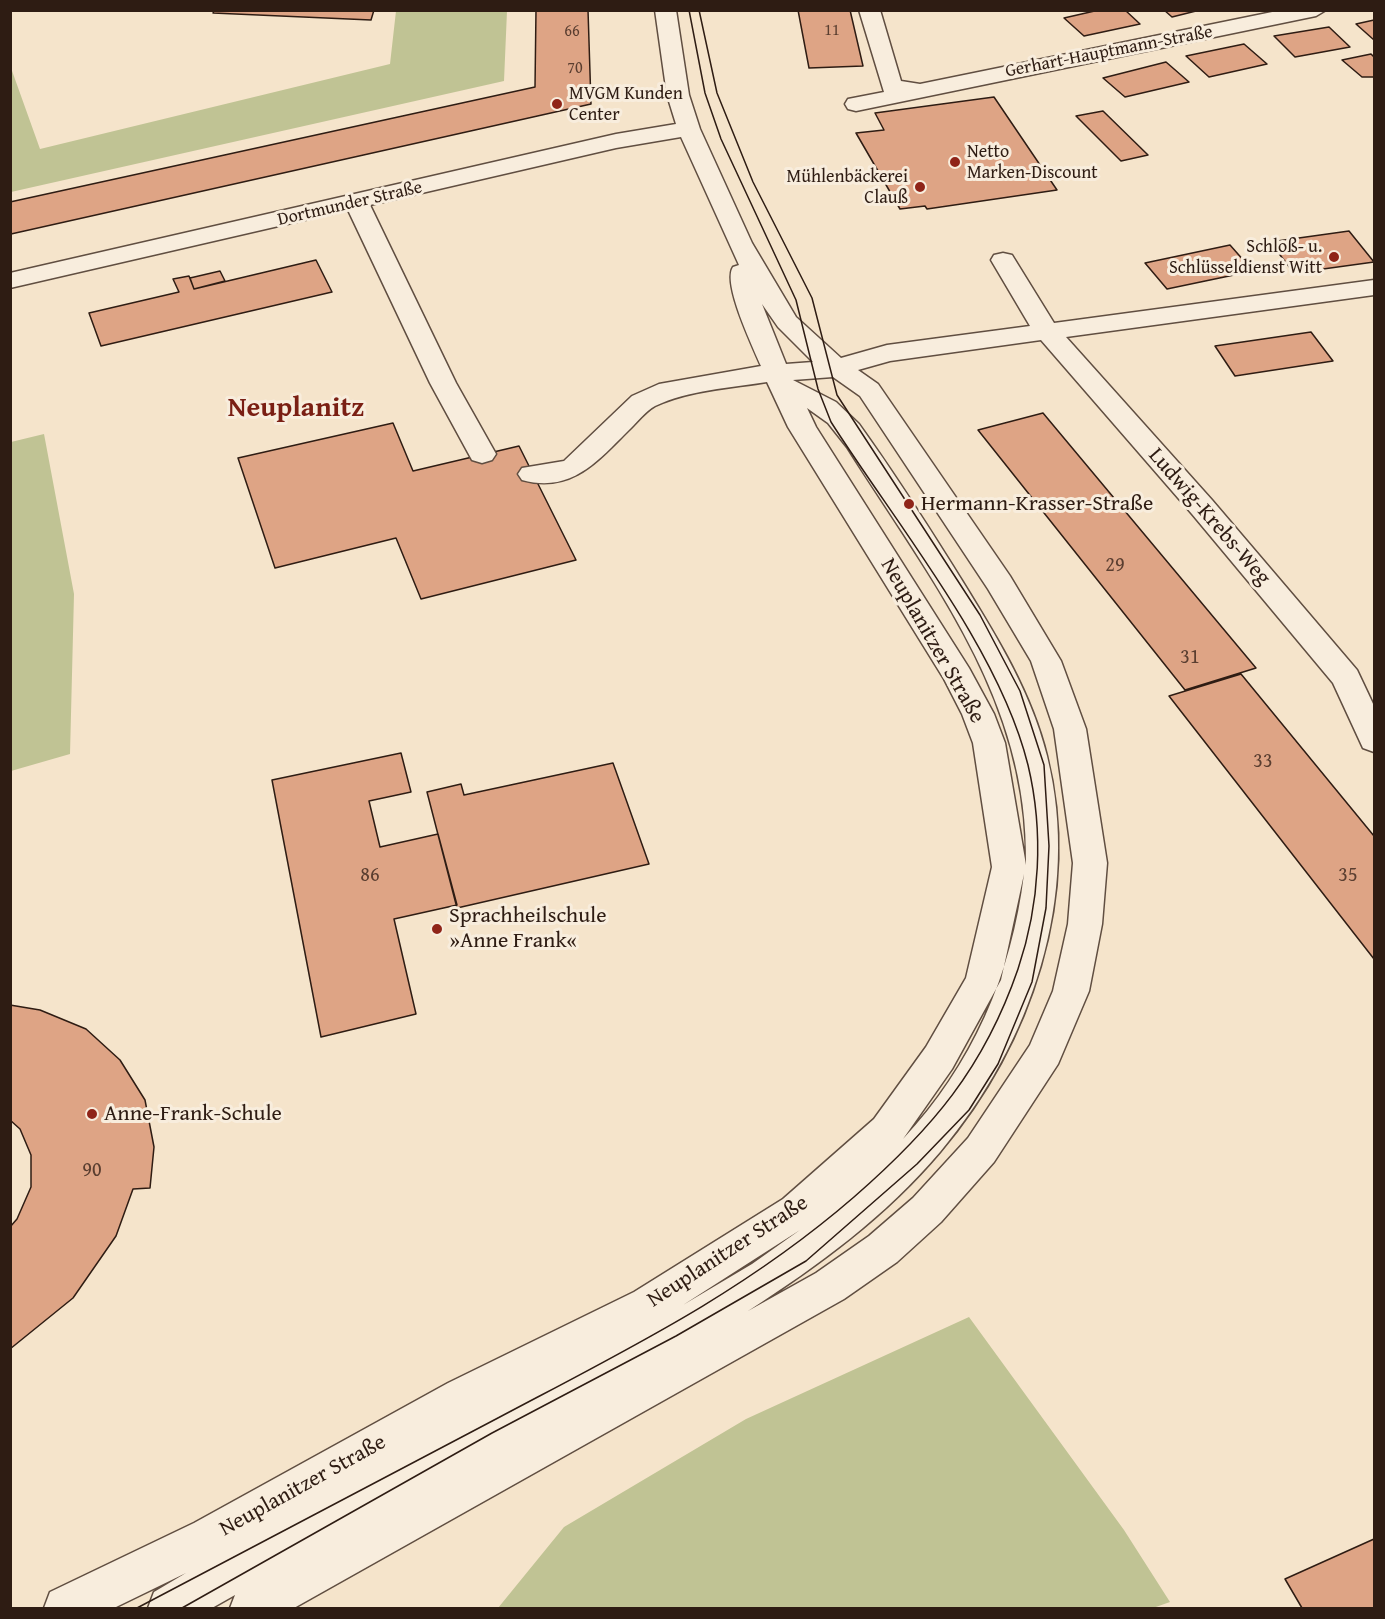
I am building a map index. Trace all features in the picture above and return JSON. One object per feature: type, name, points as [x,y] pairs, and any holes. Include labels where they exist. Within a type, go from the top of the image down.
[{"type":"street","name":"Neuplanitzer Straße","points":[[252,1608],[358,1546],[632,1398],[830,1286],[883,1249],[935,1202],[981,1150],[1045,1053],[1071,991],[1085,924],[1089,873],[1079,774],[1070,729],[1046,661],[1022,617],[869,390],[827,361],[787,322],[740,243],[689,129],[678,95],[664,10]]},
{"type":"street","points":[[869,10],[892,87],[917,90]]},
{"type":"street","name":"Gerhart-Hauptmann-Straße","points":[[856,104],[1316,10]]},
{"type":"street","name":"Dortmunder Straße","points":[[10,281],[357,203],[616,141],[689,129]]},
{"type":"street","points":[[357,203],[454,404],[483,454]]},
{"type":"street","name":"Neuplanitzer Straße","points":[[66,1608],[210,1539],[463,1397],[648,1305],[797,1211],[873,1146],[887,1131],[939,1058],[983,980],[1009,867],[989,743],[978,714],[958,676],[802,427],[780,380],[743,287],[740,243]]},
{"type":"street","name":"Ludwig-Krebs-Weg","points":[[1003,260],[1046,330],[1202,507],[1346,678],[1368,713],[1374,740]]},
{"type":"street","points":[[532,474],[556,473],[574,467],[642,402],[668,390],[780,380],[840,368],[887,353],[1374,287]]},
{"type":"street","points":[[839,418],[840,368]]},
{"type":"street","points":[[170,1608],[768,1276],[858,1207],[909,1160],[947,1116],[994,1040],[1020,984],[1030,953],[1043,883],[1040,795],[1019,712],[1000,672],[896,501],[839,418],[780,380]]},
{"type":"green space","points":[[396,11],[507,11],[504,81],[11,192],[11,68],[40,149],[390,64]]},
{"type":"green space","points":[[44,434],[74,594],[70,754],[11,771],[11,442]]},
{"type":"green space","points":[[969,1317],[1124,1530],[1170,1602],[1153,1608],[498,1608],[564,1527],[746,1419]]},
{"type":"building","points":[[210,10],[374,10],[371,20],[213,13],[214,11]]},
{"type":"building","points":[[536,10],[588,10],[591,104],[11,234],[10,202],[535,87]]},
{"type":"building","points":[[798,10],[850,10],[863,66],[809,68]]},
{"type":"building","points":[[1099,10],[1125,10],[1140,24],[1084,36],[1064,18]]},
{"type":"building","points":[[1164,10],[1200,10],[1172,17]]},
{"type":"building","points":[[1374,20],[1374,40],[1356,24]]},
{"type":"building","points":[[1329,27],[1350,47],[1295,57],[1274,36]]},
{"type":"building","points":[[1244,44],[1267,64],[1209,77],[1186,56]]},
{"type":"building","points":[[1371,54],[1374,57],[1374,77],[1362,77],[1342,60]]},
{"type":"building","points":[[1166,62],[1189,82],[1125,97],[1103,78]]},
{"type":"building","name":"Netto Marken-Discount","points":[[994,97],[1057,190],[927,209],[925,206],[900,209],[856,133],[884,130],[875,113]]},
{"type":"building","points":[[1103,111],[1148,155],[1121,161],[1076,116]]},
{"type":"building","points":[[1349,231],[1374,262],[1294,273],[1270,242]]},
{"type":"building","points":[[1230,245],[1253,271],[1167,289],[1145,263]]},
{"type":"building","points":[[316,260],[332,292],[101,346],[89,313],[179,292],[173,279],[189,276],[194,289]]},
{"type":"building","points":[[220,271],[225,281],[194,289],[190,278]]},
{"type":"building","points":[[1311,332],[1333,361],[1235,376],[1215,346]]},
{"type":"building","points":[[1043,413],[1256,668],[1185,690],[978,430]]},
{"type":"building","points":[[393,423],[413,471],[519,446],[576,560],[421,599],[396,538],[275,568],[238,458]]},
{"type":"building","points":[[1241,674],[1374,836],[1374,959],[1169,696]]},
{"type":"building","points":[[401,753],[411,792],[369,801],[380,847],[438,834],[457,905],[394,919],[416,1014],[321,1037],[272,780]]},
{"type":"building","points":[[613,763],[649,864],[457,908],[427,792],[461,784],[464,795]]},
{"type":"building","points":[[10,1005],[40,1010],[86,1029],[120,1060],[145,1100],[154,1147],[150,1188],[133,1189],[116,1236],[73,1298],[10,1349],[10,1227],[17,1219],[31,1187],[31,1155],[20,1129],[10,1120]]},
{"type":"building","points":[[1374,1539],[1374,1608],[1302,1608],[1285,1579]]},
{"type":"tram line","points":[[137,1608],[637,1344],[726,1292],[812,1232],[908,1147],[953,1095],[989,1037],[1018,969],[1035,894],[1038,842],[1033,790],[1028,765],[1014,721],[994,676],[970,632],[831,422],[818,389],[796,300],[721,139],[705,93],[689,10]]},
{"type":"tram line","points":[[182,1608],[492,1433],[676,1336],[806,1261],[917,1164],[969,1110],[998,1064],[1032,982],[1046,908],[1049,846],[1044,765],[1020,691],[980,615],[837,395],[812,298],[753,182],[717,93],[699,10]]},
{"type":"place","name":"MVGM Kunden Center","points":[[557,104]]},
{"type":"place","name":"Netto Marken-Discount","points":[[955,162]]},
{"type":"place","name":"Mühlenbäckerei Clauß","points":[[920,187]]},
{"type":"place","name":"Schloß- u. Schlüsseldienst Witt","points":[[1334,257]]},
{"type":"place","name":"Hermann-Krasser-Straße","points":[[909,504]]},
{"type":"place","name":"Sprachheilschule »Anne Frank«","points":[[437,929]]},
{"type":"place","name":"Anne-Frank-Schule","points":[[92,1114]]},
{"type":"district","name":"Neuplanitz","points":[[296,409]]}]
